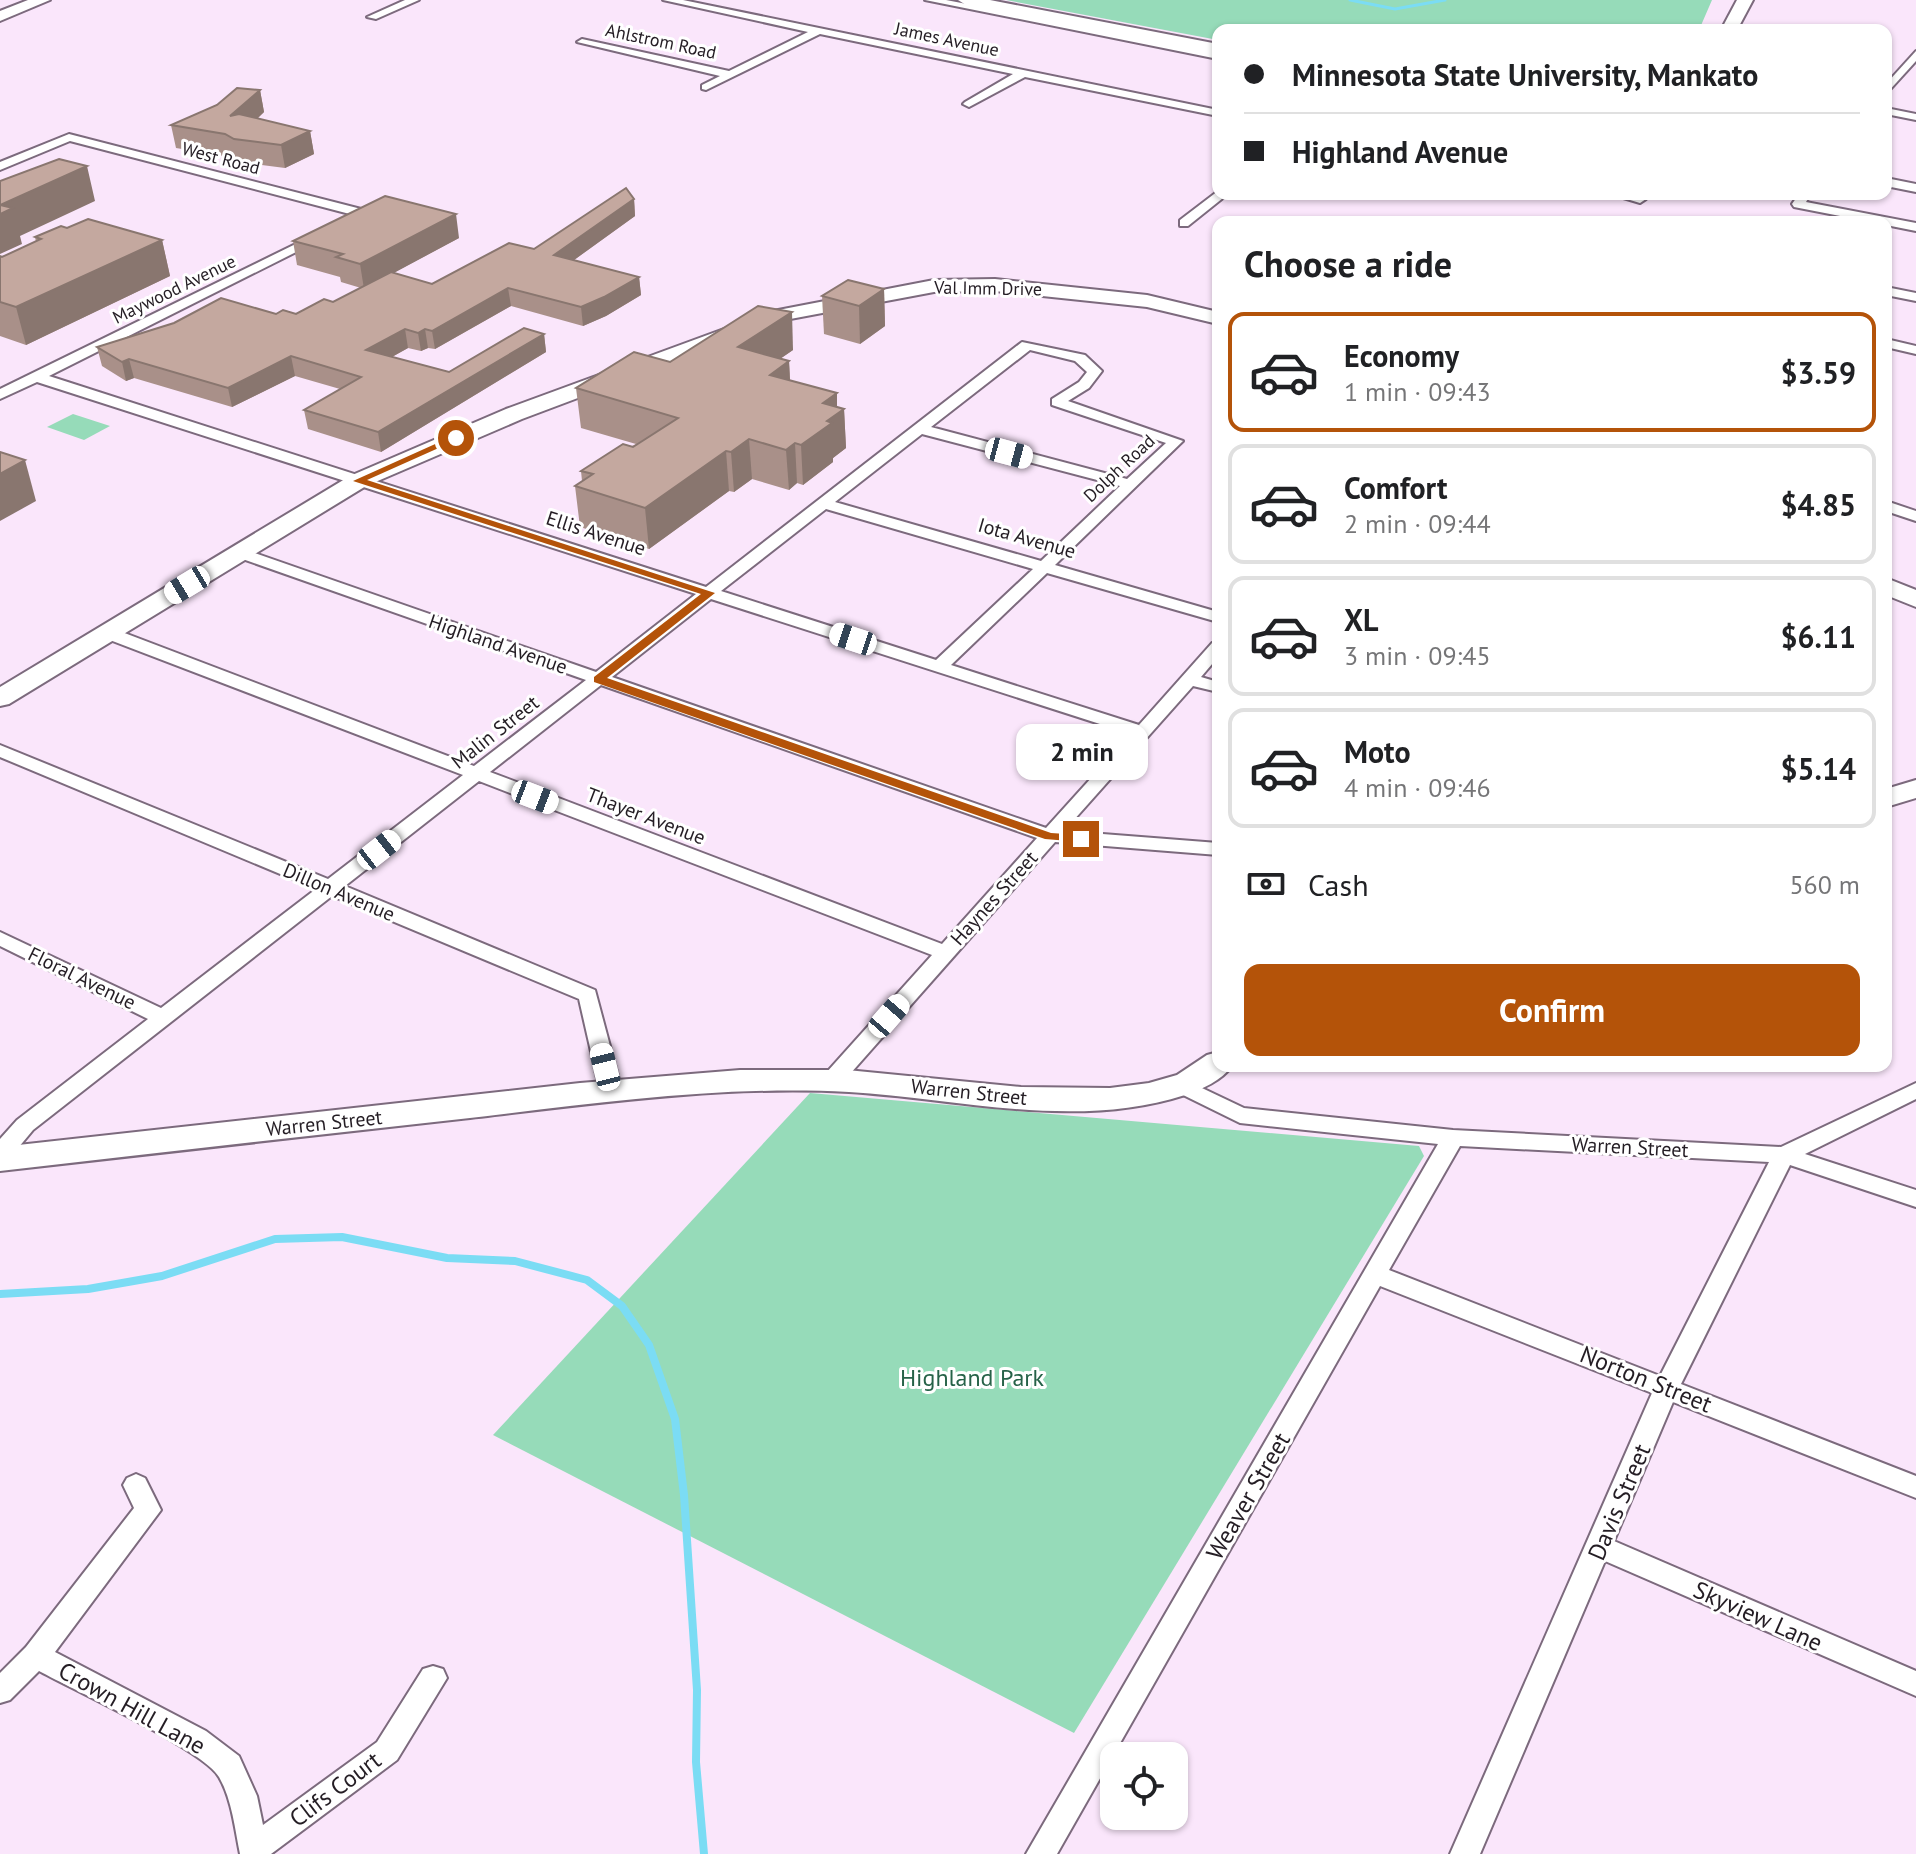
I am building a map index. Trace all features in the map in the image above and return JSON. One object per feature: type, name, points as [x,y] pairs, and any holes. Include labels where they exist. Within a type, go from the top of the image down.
[{"type":"street","points":[[0,16],[42,0]]},
{"type":"street","points":[[372,17],[414,0]]},
{"type":"street","name":"James Avenue","points":[[668,0],[1212,112]]},
{"type":"street","points":[[930,0],[1212,55]]},
{"type":"street","points":[[966,0],[1212,48]]},
{"type":"street","points":[[1732,24],[1745,0]]},
{"type":"street","points":[[706,87],[818,31]]},
{"type":"street","name":"Ahlstrom Road","points":[[582,42],[732,75]]},
{"type":"street","points":[[1892,84],[1915,56]]},
{"type":"street","points":[[969,104],[1023,73]]},
{"type":"street","points":[[1892,112],[1916,117]]},
{"type":"street","name":"West Road","points":[[0,166],[69,137],[365,214]]},
{"type":"street","points":[[1892,183],[1916,188]]},
{"type":"street","points":[[1184,223],[1214,200]]},
{"type":"street","points":[[1801,200],[1798,204],[1860,216]]},
{"type":"street","name":"Maywood Avenue","points":[[0,395],[365,214]]},
{"type":"street","points":[[1892,222],[1916,227]]},
{"type":"street","name":"Val Imm Drive","points":[[0,698],[358,481],[528,408],[744,327],[818,306],[934,286],[995,285],[1060,290],[1147,301],[1212,317]]},
{"type":"street","points":[[1892,292],[1916,297]]},
{"type":"street","points":[[1892,344],[1916,350]]},
{"type":"street","name":"Malin Street","points":[[0,1156],[25,1125],[1027,345],[1067,355]]},
{"type":"street","name":"Dolph Road","points":[[939,667],[1176,441],[1057,402],[1084,385],[1095,371],[1080,358],[1067,355]]},
{"type":"street","name":"Ellis Avenue","points":[[36,377],[1143,732]]},
{"type":"street","points":[[920,429],[1129,484]]},
{"type":"street","name":"Iota Avenue","points":[[824,504],[1212,615]]},
{"type":"street","points":[[1892,508],[1916,516]]},
{"type":"street","name":"Highland Avenue","points":[[240,553],[1049,836],[1212,849]]},
{"type":"street","points":[[1892,588],[1916,600]]},
{"type":"street","name":"Thayer Avenue","points":[[108,633],[945,953]]},
{"type":"street","name":"Haynes Street","points":[[834,1078],[1212,654]]},
{"type":"street","points":[[1189,679],[1212,685]]},
{"type":"street","name":"Dillon Avenue","points":[[0,750],[588,995],[611,1091]]},
{"type":"street","points":[[1892,797],[1916,788]]},
{"type":"street","name":"Floral Avenue","points":[[0,938],[164,1018]]},
{"type":"street","points":[[1183,1086],[1212,1067]]},
{"type":"street","name":"Warren Street","points":[[0,1156],[611,1091],[834,1078],[1038,1098],[1111,1100],[1126,1100],[1183,1086],[1240,1115],[1453,1138],[1784,1155],[1916,1090]]},
{"type":"street","name":"Weaver Street","points":[[1041,1854],[1453,1138]]},
{"type":"street","points":[[1784,1155],[1916,1199]]},
{"type":"street","name":"Davis Street","points":[[1465,1854],[1601,1547],[1667,1387],[1784,1155]]},
{"type":"street","name":"Norton Street","points":[[1375,1274],[1916,1487]]},
{"type":"street","points":[[0,1691],[36,1656],[148,1510],[136,1485]]},
{"type":"street","name":"Skyview Lane","points":[[1601,1547],[1916,1684]]},
{"type":"street","name":"Crown Hill Lane","points":[[36,1656],[196,1740],[229,1765],[242,1796],[254,1852]]},
{"type":"street","name":"Clifs Court","points":[[254,1852],[387,1751],[433,1678]]},
{"type":"green space","points":[[1006,0],[1712,0],[1702,24],[1212,24],[1212,39]]},
{"type":"green space","points":[[73,414],[110,426],[84,440],[47,427]]},
{"type":"green space","name":"Highland Park","points":[[810,1093],[1419,1146],[1424,1156],[1074,1733],[493,1435]]},
{"type":"building","points":[[237,88],[260,90],[230,116],[239,114],[310,131],[281,145],[234,139],[225,134],[171,125],[217,105]]},
{"type":"building","points":[[59,159],[87,166],[0,205],[0,181]]},
{"type":"building","points":[[626,188],[634,199],[554,255],[639,277],[581,307],[508,288],[432,331],[425,329],[418,333],[405,329],[366,350],[449,372],[524,328],[544,334],[378,432],[304,410],[361,377],[291,356],[228,388],[129,359],[122,362],[97,347],[174,323],[221,298],[276,314],[283,310],[296,314],[324,299],[333,302],[391,272],[432,284],[509,243],[534,249]]},
{"type":"building","points":[[385,196],[456,214],[360,264],[336,257],[343,254],[293,241]]},
{"type":"building","points":[[0,205],[13,208],[0,214]]},
{"type":"building","points":[[88,219],[162,240],[16,307],[0,302],[0,256],[41,239],[35,237],[61,226],[67,228]]},
{"type":"building","points":[[848,280],[884,289],[859,306],[822,296]]},
{"type":"building","points":[[758,306],[792,312],[738,347],[789,361],[770,375],[837,393],[823,403],[844,409],[827,421],[832,423],[801,445],[795,443],[786,450],[749,439],[731,452],[726,451],[645,508],[575,486],[593,474],[581,471],[623,444],[633,447],[678,418],[576,388],[634,352],[670,362]]},
{"type":"building","points":[[0,452],[25,460],[0,474]]},
{"type":"waterway","points":[[1350,0],[1395,9],[1445,0]]},
{"type":"waterway","points":[[0,1294],[88,1289],[162,1276],[275,1239],[342,1237],[447,1258],[515,1261],[587,1280],[622,1306],[649,1345],[675,1419],[684,1495],[697,1690],[696,1762],[704,1854]]},
{"type":"route","points":[[456,438],[358,481],[709,593],[598,679],[1049,836],[1081,839]]}]
